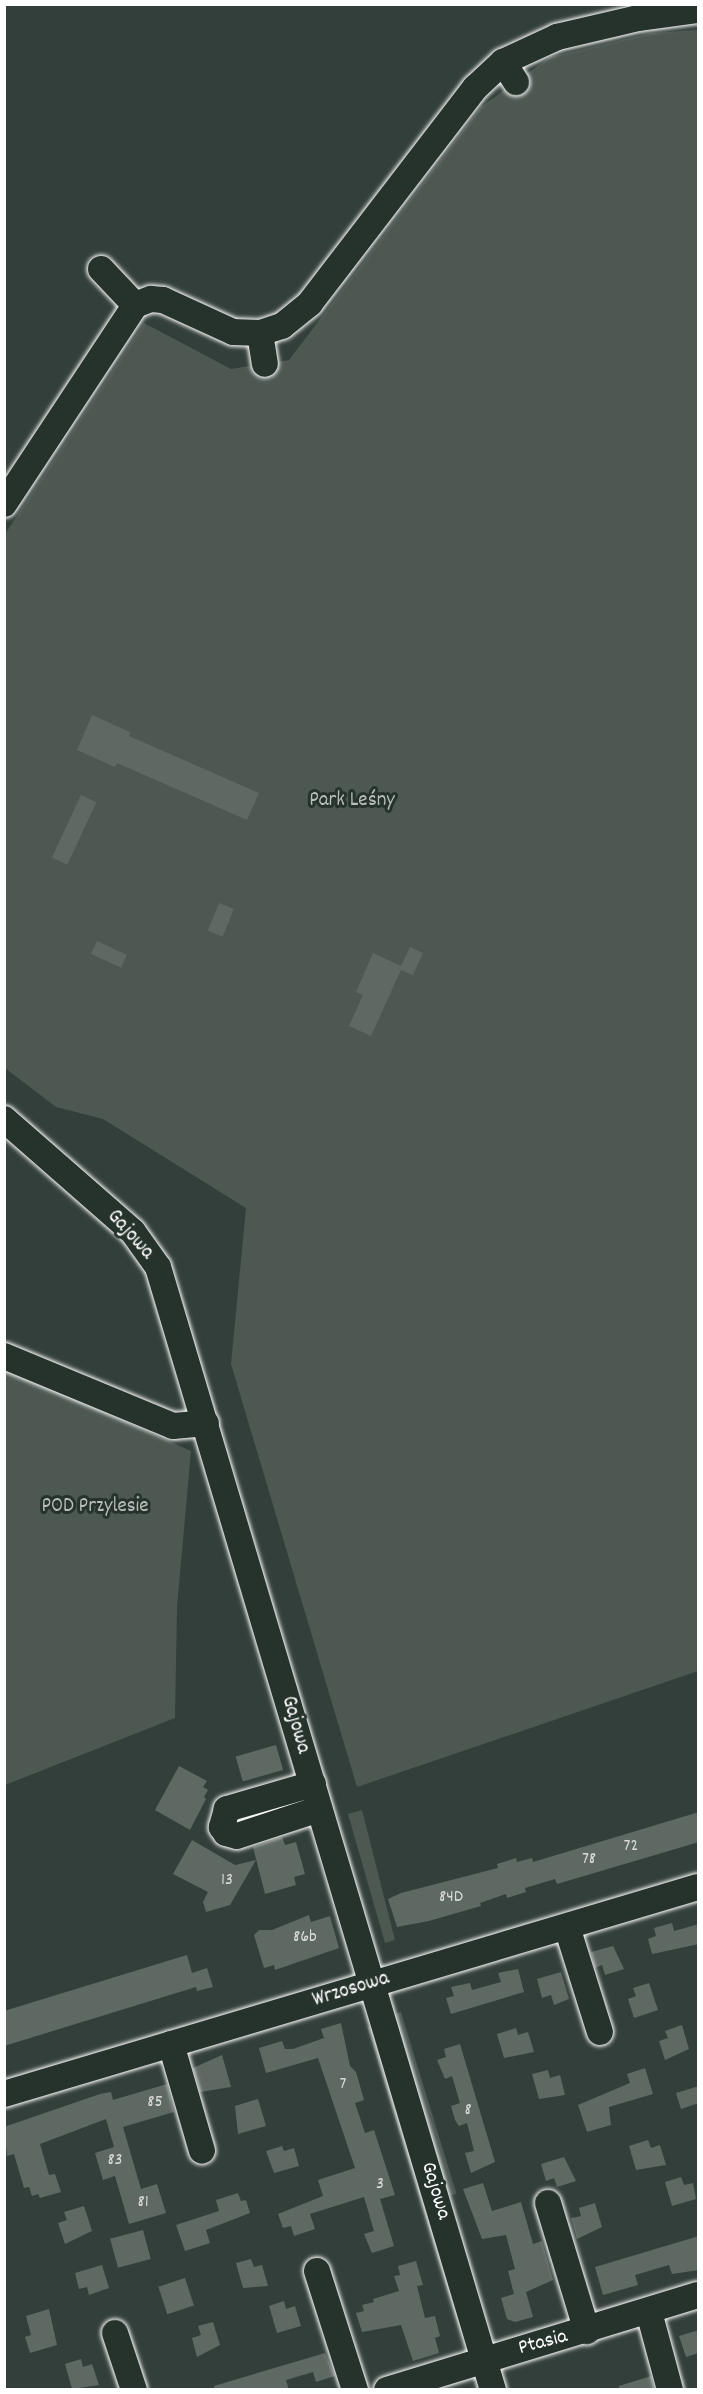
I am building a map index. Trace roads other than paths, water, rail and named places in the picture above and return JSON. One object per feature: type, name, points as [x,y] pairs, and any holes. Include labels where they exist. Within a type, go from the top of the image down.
[{"type":"street","points":[[4,504],[130,321],[151,299],[163,300],[225,331],[260,333],[291,321],[310,303],[468,96],[510,72],[547,40],[638,18],[699,10]]},
{"type":"street","points":[[100,269],[130,321]]},
{"type":"street","points":[[260,333],[265,364]]},
{"type":"street","name":"Gajowa","points":[[4,1119],[117,1217],[149,1250],[168,1295],[493,2390]]},
{"type":"street","points":[[4,1356],[173,1426],[206,1423]]},
{"type":"street","points":[[312,1784],[227,1809],[222,1827],[226,1833],[237,1836],[319,1809]]},
{"type":"street","name":"Wrzosowa","points":[[4,2094],[699,1887]]},
{"type":"street","points":[[567,1927],[600,2032]]},
{"type":"street","points":[[171,2043],[202,2151]]},
{"type":"street","points":[[548,2203],[587,2331]]},
{"type":"street","points":[[317,2271],[355,2390]]},
{"type":"street","name":"Ptasia","points":[[387,2390],[485,2359],[587,2331],[699,2295]]},
{"type":"street","points":[[649,2312],[670,2390]]},
{"type":"street","points":[[116,2333],[134,2390]]},
{"type":"park label","name":"Park Leśny","points":[[352,801]]},
{"type":"park label","name":"POD Przylesie","points":[[95,1507]]}]
